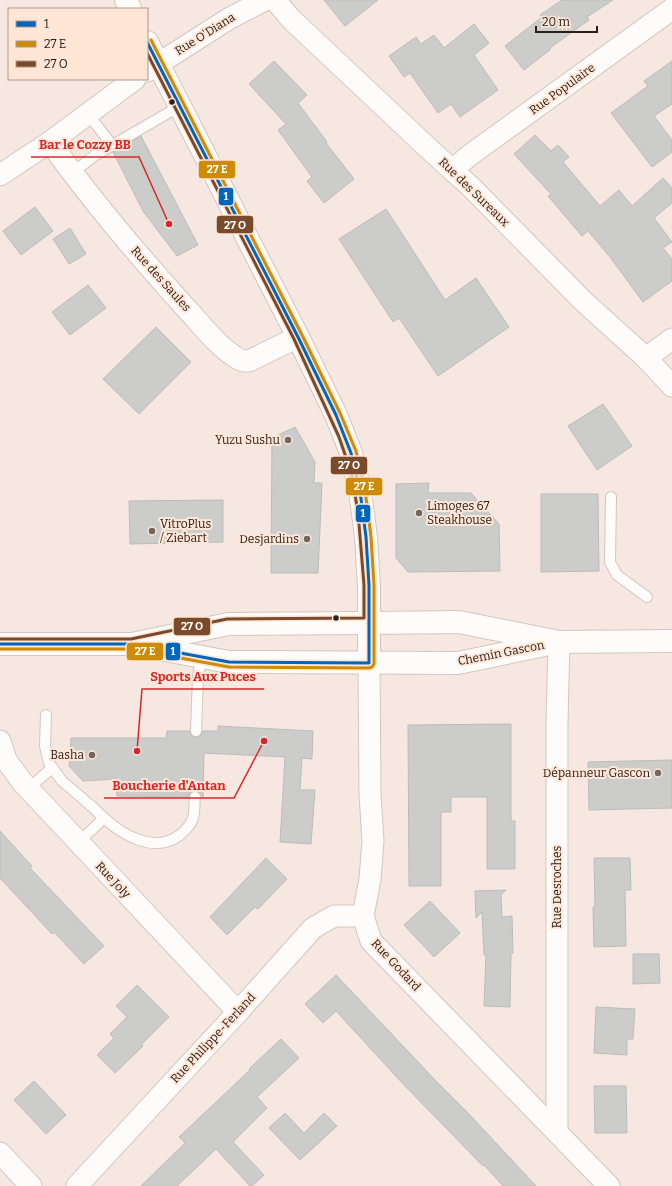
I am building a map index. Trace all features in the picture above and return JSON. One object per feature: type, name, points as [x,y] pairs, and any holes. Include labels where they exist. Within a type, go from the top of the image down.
[{"type":"main road","name":"Rue Godard","points":[[148,46],[153,67],[180,106],[298,337],[351,453],[364,511],[369,585],[369,663]]},
{"type":"main road","name":"Chemin Gascon","points":[[132,644],[228,624],[459,622],[559,642]]},
{"type":"main road","name":"Chemin Gascon","points":[[0,644],[132,644],[229,662],[458,663],[559,642],[672,641]]},
{"type":"street","name":"Rue O'Diana","points":[[153,67],[230,18],[265,0]]},
{"type":"street","name":"Rue des Sureaux","points":[[275,0],[291,19],[327,54],[472,188],[582,300],[646,358],[672,386]]},
{"type":"street","name":"Rue Populaire","points":[[452,170],[470,155],[672,9]]},
{"type":"street","points":[[0,175],[50,142],[134,80]]},
{"type":"street","name":"Rue des Saules","points":[[50,142],[72,173],[139,256],[218,343],[233,355],[243,361],[249,361],[298,337]]},
{"type":"street","points":[[646,358],[672,339]]},
{"type":"street","name":"Rue Desroches","points":[[557,1132],[556,722],[559,642]]},
{"type":"street","name":"Rue Godard","points":[[369,663],[370,794],[373,841],[370,879],[363,916],[371,941],[609,1186]]},
{"type":"street","name":"Rue Joly","points":[[0,741],[6,760],[28,789],[238,1012]]},
{"type":"street","name":"Rue Philippe-Ferland","points":[[77,1186],[238,1012],[313,928],[334,916],[363,916]]},
{"type":"street","points":[[0,1153],[31,1186]]},
{"type":"lane","points":[[72,173],[94,156],[180,106]]},
{"type":"lane","points":[[88,114],[112,145]]},
{"type":"lane","points":[[611,497],[610,562],[617,575],[648,597]]},
{"type":"lane","points":[[196,731],[198,676],[202,657]]},
{"type":"lane","points":[[46,715],[46,756],[52,768],[62,781],[112,826],[133,838],[152,844],[161,843],[177,837],[191,824],[194,817],[195,796]]},
{"type":"lane","points":[[28,789],[52,768]]},
{"type":"lane","points":[[78,843],[104,818]]},
{"type":"building","points":[[324,0],[378,0],[345,26]]},
{"type":"building","points":[[562,0],[613,0],[587,17],[589,20],[550,48],[551,49],[524,70],[505,46],[542,17],[540,15]]},
{"type":"building","points":[[474,24],[489,43],[474,55],[498,90],[460,117],[451,104],[438,113],[410,73],[404,77],[389,56],[416,37],[421,44],[434,35],[444,48]]},
{"type":"building","points":[[274,61],[307,95],[298,103],[354,179],[324,203],[307,181],[312,177],[278,130],[286,124],[249,84]]},
{"type":"building","points":[[672,61],[672,104],[654,116],[672,140],[672,152],[652,167],[611,113],[648,86],[644,81]]},
{"type":"building","points":[[535,135],[551,151],[558,145],[569,157],[563,162],[600,206],[619,190],[632,206],[663,178],[672,188],[672,203],[654,218],[672,242],[663,248],[672,259],[672,281],[643,302],[610,257],[588,231],[582,236],[548,196],[551,194],[514,154]]},
{"type":"building","points":[[141,136],[198,245],[177,256],[143,211],[113,152]]},
{"type":"building","points":[[35,207],[53,231],[21,255],[3,231]]},
{"type":"building","points":[[386,209],[445,300],[476,278],[509,327],[438,376],[399,318],[393,322],[339,239]]},
{"type":"building","points":[[70,228],[86,254],[69,264],[53,239]]},
{"type":"building","points":[[88,285],[106,308],[70,335],[52,312]]},
{"type":"building","points":[[156,327],[191,362],[139,414],[103,379]]},
{"type":"building","points":[[603,404],[632,446],[597,470],[568,426]]},
{"type":"building","points":[[295,427],[315,462],[314,483],[322,483],[318,573],[271,573],[272,438]]},
{"type":"building","points":[[429,483],[428,493],[471,493],[499,524],[500,571],[408,572],[396,558],[396,484]]},
{"type":"building","points":[[541,494],[598,494],[599,571],[541,572]]},
{"type":"building","points":[[223,500],[223,542],[130,544],[129,501]]},
{"type":"building","points":[[511,724],[511,821],[515,821],[515,869],[487,869],[487,797],[451,797],[451,812],[441,812],[441,886],[409,886],[408,725]]},
{"type":"building","points":[[218,726],[313,731],[312,759],[302,758],[300,790],[315,790],[311,844],[280,842],[285,757],[204,753],[203,797],[199,792],[195,791],[190,793],[189,797],[117,796],[116,779],[83,781],[69,766],[71,738],[166,738],[167,731],[190,731],[192,736],[196,737],[201,735],[203,731],[218,731]]},
{"type":"building","points":[[672,760],[672,808],[589,810],[588,762]]},
{"type":"building","points":[[0,831],[32,866],[30,868],[104,946],[84,964],[54,932],[52,934],[0,878]]},
{"type":"building","points":[[266,858],[287,879],[258,909],[255,907],[227,935],[210,917]]},
{"type":"building","points":[[594,858],[630,858],[631,890],[625,890],[626,946],[594,947]]},
{"type":"building","points":[[506,890],[501,895],[502,917],[512,916],[513,953],[511,954],[510,1007],[484,1006],[486,955],[484,955],[482,912],[476,918],[475,891]]},
{"type":"building","points":[[430,901],[460,933],[434,957],[404,925]]},
{"type":"building","points":[[633,954],[659,954],[660,983],[633,984]]},
{"type":"building","points":[[336,975],[536,1186],[503,1186],[405,1086],[336,1011],[323,1023],[305,1004]]},
{"type":"building","points":[[137,985],[169,1017],[142,1044],[143,1046],[115,1073],[97,1055],[114,1038],[110,1034],[127,1017],[116,1006]]},
{"type":"building","points":[[596,1007],[635,1009],[633,1039],[627,1039],[627,1055],[594,1053]]},
{"type":"building","points":[[281,1039],[299,1058],[257,1097],[267,1108],[233,1142],[264,1175],[252,1186],[250,1186],[216,1149],[177,1186],[141,1186],[185,1143],[179,1137]]},
{"type":"building","points":[[34,1081],[66,1115],[46,1134],[14,1100]]},
{"type":"building","points":[[594,1086],[626,1086],[627,1133],[595,1133]]},
{"type":"building","points":[[285,1113],[304,1133],[324,1113],[337,1126],[300,1160],[269,1128]]},
{"type":"transit line","points":[[0,649],[132,649],[229,667],[369,668],[374,664],[374,585],[371,537],[365,490],[356,451],[340,413],[302,335],[151,40]]},
{"type":"transit line","name":"1","points":[[0,644],[132,644],[229,662],[369,663],[369,585],[366,537],[360,491],[351,453],[336,415],[298,337],[148,44]]},
{"type":"transit line","points":[[0,639],[131,639],[227,619],[364,618],[364,585],[358,512],[351,472],[339,437],[294,339],[148,55]]},
{"type":"place","name":"Bar le Cozzy BB","points":[[169,224]]},
{"type":"place","name":"Yuzu Sushu","points":[[288,440]]},
{"type":"place","name":"Limoges 67 Steakhouse","points":[[419,513]]},
{"type":"place","name":"VitroPlus / Ziebart","points":[[152,531]]},
{"type":"place","name":"Desjardins","points":[[307,539]]},
{"type":"place","name":"Boucherie d'Antan","points":[[264,741]]},
{"type":"place","name":"Sports Aux Puces","points":[[137,751]]},
{"type":"place","name":"Basha","points":[[92,755]]},
{"type":"place","name":"Dépanneur Gascon","points":[[658,773]]}]
